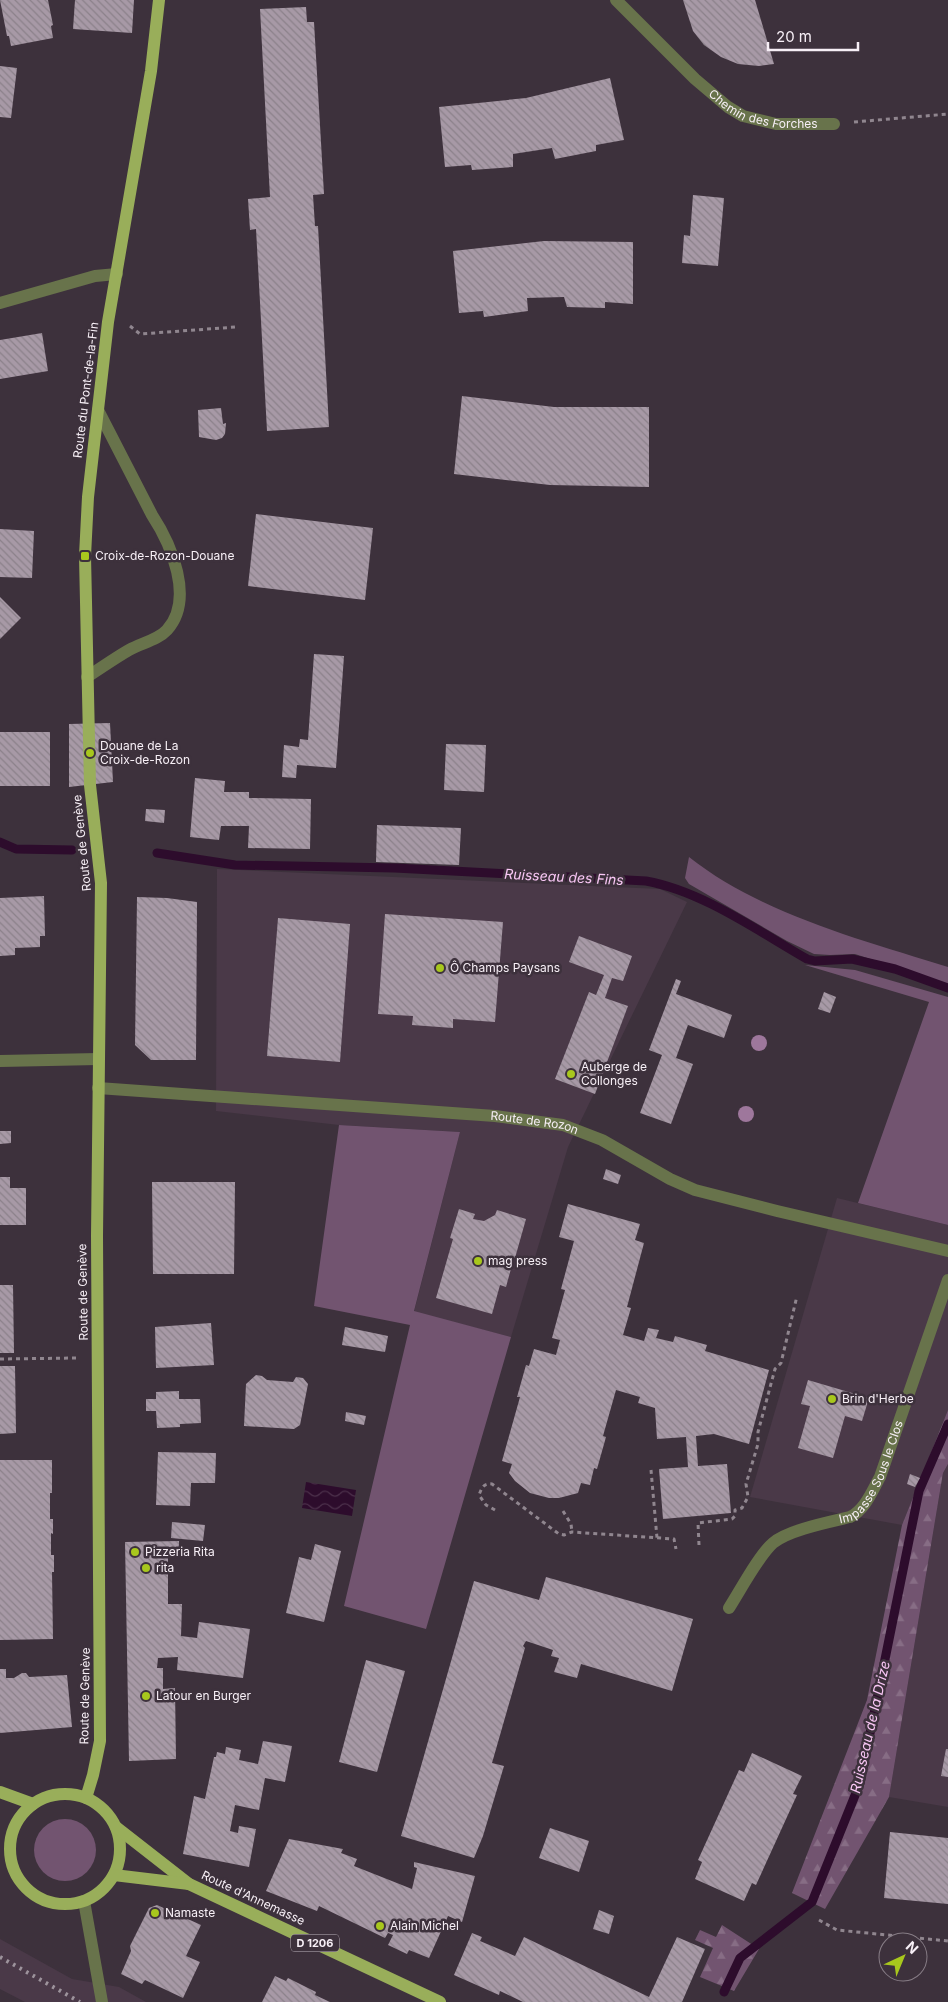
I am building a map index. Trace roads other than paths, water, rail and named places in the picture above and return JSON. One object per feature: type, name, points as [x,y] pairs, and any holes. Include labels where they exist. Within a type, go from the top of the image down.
[{"type":"main road","name":"Route du Pont-de-la-Fin","points":[[90,785],[85,556],[88,497],[108,322],[151,71],[160,1]]},
{"type":"main road","name":"Route de Genève","points":[[86,1798],[100,1741],[98,1059],[101,883],[90,785]]},
{"type":"main road","points":[[0,1792],[33,1804]]},
{"type":"main road","points":[[72,1794],[86,1798],[104,1810],[116,1827],[120,1852],[114,1875],[102,1891],[84,1901],[70,1904],[55,1903],[34,1895],[23,1885],[15,1872],[10,1851],[11,1837],[15,1824],[33,1804],[45,1797],[72,1794]]},
{"type":"main road","name":"Route d'Annemasse","points":[[116,1827],[189,1884],[440,2002]]},
{"type":"main road","points":[[0,1841],[10,1851]]},
{"type":"main road","name":"Route d'Annemasse","points":[[114,1875],[189,1884]]},
{"type":"street","name":"Chemin des Forches","points":[[616,0],[695,80],[743,116],[776,124],[834,124]]},
{"type":"street","points":[[0,303],[94,276],[117,274]]},
{"type":"street","points":[[87,677],[129,650],[163,633],[172,622],[179,598],[178,576],[162,531],[98,410]]},
{"type":"street","points":[[0,1061],[98,1059]]},
{"type":"street","name":"Route de Rozon","points":[[98,1088],[495,1116],[563,1125],[602,1140],[670,1179],[695,1190],[948,1250]]},
{"type":"street","name":"Impasse Sous le Clos","points":[[729,1608],[773,1542],[786,1535],[850,1517],[867,1501],[880,1477],[948,1280]]},
{"type":"street","points":[[84,1901],[102,2002]]},
{"type":"water","points":[[306,1482],[356,1490],[352,1516],[302,1508]]},
{"type":"waterway","name":"Ruisseau des Fins","points":[[0,842],[16,849],[72,850]]},
{"type":"waterway","name":"Ruisseau des Fins","points":[[157,853],[235,865],[395,868],[646,881],[688,893],[709,903],[807,959],[815,961],[852,959],[895,969],[948,988]]},
{"type":"waterway","name":"Ruisseau de la Drize","points":[[724,1992],[740,1958],[812,1902],[860,1783],[919,1491],[948,1424]]},
{"type":"railway","points":[[0,1957],[80,2002]]},
{"type":"place","name":"Croix-de-Rozon-Douane","points":[[85,556]]},
{"type":"place","name":"Douane de La Croix-de-Rozon","points":[[90,753]]},
{"type":"place","name":"Ô Champs Paysans","points":[[440,968]]},
{"type":"place","name":"Auberge de Collonges","points":[[571,1074]]},
{"type":"place","name":"mag press","points":[[478,1261]]},
{"type":"place","name":"Brin d'Herbe","points":[[832,1399]]},
{"type":"place","name":"Pizzeria Rita","points":[[135,1552]]},
{"type":"place","name":"rita","points":[[146,1568]]},
{"type":"place","name":"Latour en Burger","points":[[146,1696]]},
{"type":"place","name":"Namaste","points":[[155,1913]]},
{"type":"place","name":"Alain Michel","points":[[380,1926]]}]
